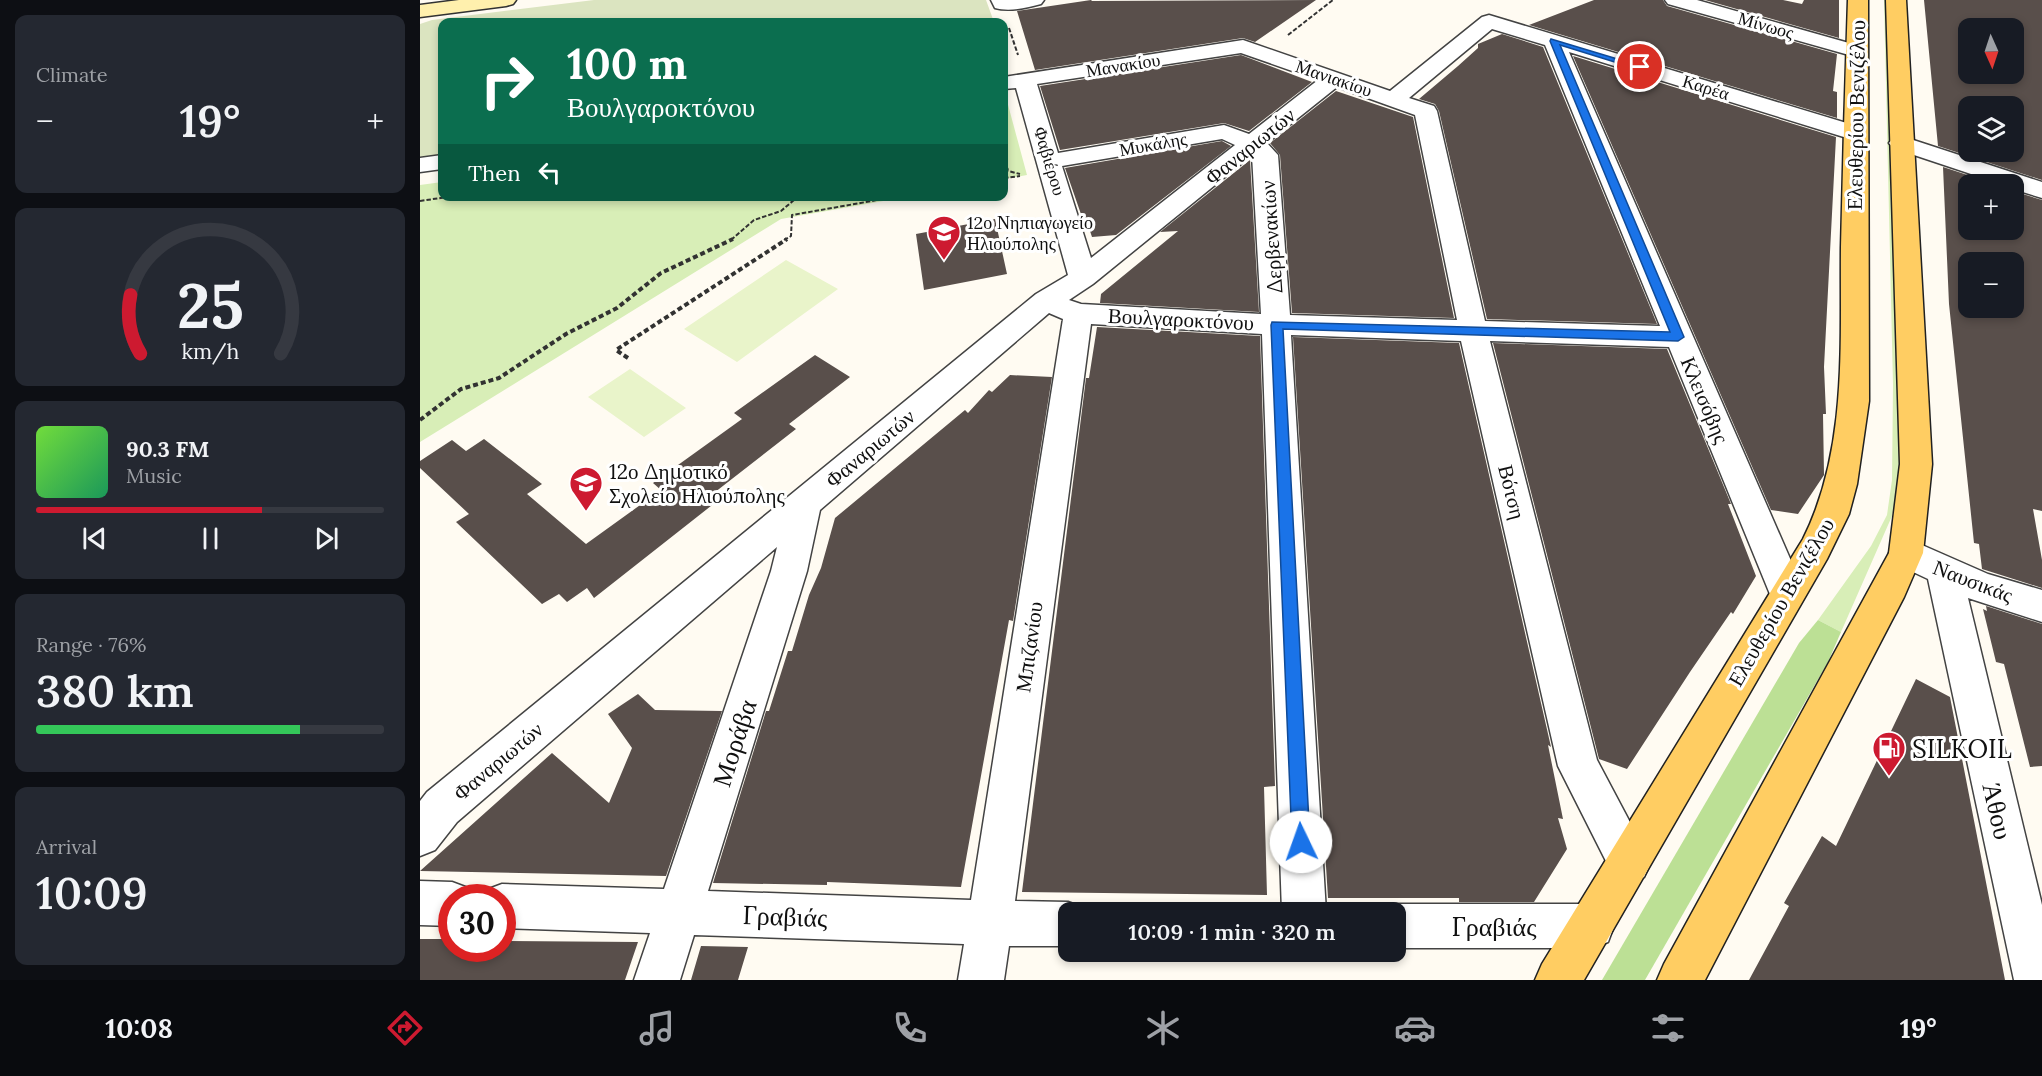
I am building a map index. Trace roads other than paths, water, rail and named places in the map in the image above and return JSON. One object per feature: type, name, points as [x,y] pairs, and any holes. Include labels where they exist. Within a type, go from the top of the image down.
[{"type":"main road","name":"Ελευθερίου Βενιζέλου","points":[[1558,980],[1815,549],[1832,514],[1841,484],[1854,401],[1858,0]]},
{"type":"main road","name":"Ελευθερίου Βενιζέλου","points":[[1680,980],[1891,586],[1906,553],[1916,464],[1896,0]]},
{"type":"street","points":[[420,10],[506,0]]},
{"type":"street","points":[[1001,2],[1034,0]]},
{"type":"street","name":"Μίνωος","points":[[1675,0],[1857,51]]},
{"type":"street","name":"Καρέα","points":[[1394,99],[1489,21],[1855,133]]},
{"type":"street","name":"Κλεισόβης","points":[[1554,41],[1787,593]]},
{"type":"street","name":"Μανιακίου","points":[[1243,46],[1426,111]]},
{"type":"street","name":"Μανακίου","points":[[1014,81],[1243,46]]},
{"type":"street","name":"Φαναριωτών","points":[[420,835],[442,807],[805,503],[1062,307],[1083,278],[1334,78]]},
{"type":"street","name":"Φαβιέρου","points":[[1014,81],[1051,161],[1083,278]]},
{"type":"street","name":"Βότση","points":[[1426,111],[1473,331],[1578,766],[1629,862]]},
{"type":"street","name":"Μυκάλης","points":[[1051,161],[1224,132],[1253,143]]},
{"type":"street","name":"Δερβενακίων","points":[[1253,143],[1266,154],[1304,902]]},
{"type":"street","points":[[1901,143],[2042,190]]},
{"type":"street","points":[[420,165],[438,163]]},
{"type":"street","name":"Βουλγαροκτόνου","points":[[1062,307],[1276,325],[1678,337]]},
{"type":"street","name":"Μπιζανίου","points":[[981,980],[1062,307]]},
{"type":"street","name":"Μοράβα","points":[[657,980],[681,912],[789,571],[805,503]]},
{"type":"street","name":"Ναυσικάς","points":[[1906,553],[1981,587],[2042,606]]},
{"type":"street","name":"Άθου","points":[[1944,571],[2037,980]]},
{"type":"street","points":[[420,903],[438,904]]},
{"type":"street","name":"Γραβιάς","points":[[516,906],[1058,924]]},
{"type":"street","name":"Γραβιάς","points":[[1406,926],[1592,926]]},
{"type":"place","name":"12ο Νηπιαγωγείο Ηλιούπολης","points":[[944,261]]},
{"type":"place","name":"12ο Δημοτικό Σχολείο Ηλιούπολης","points":[[586,512]]},
{"type":"place","name":"SILKOIL","points":[[1889,777]]}]
